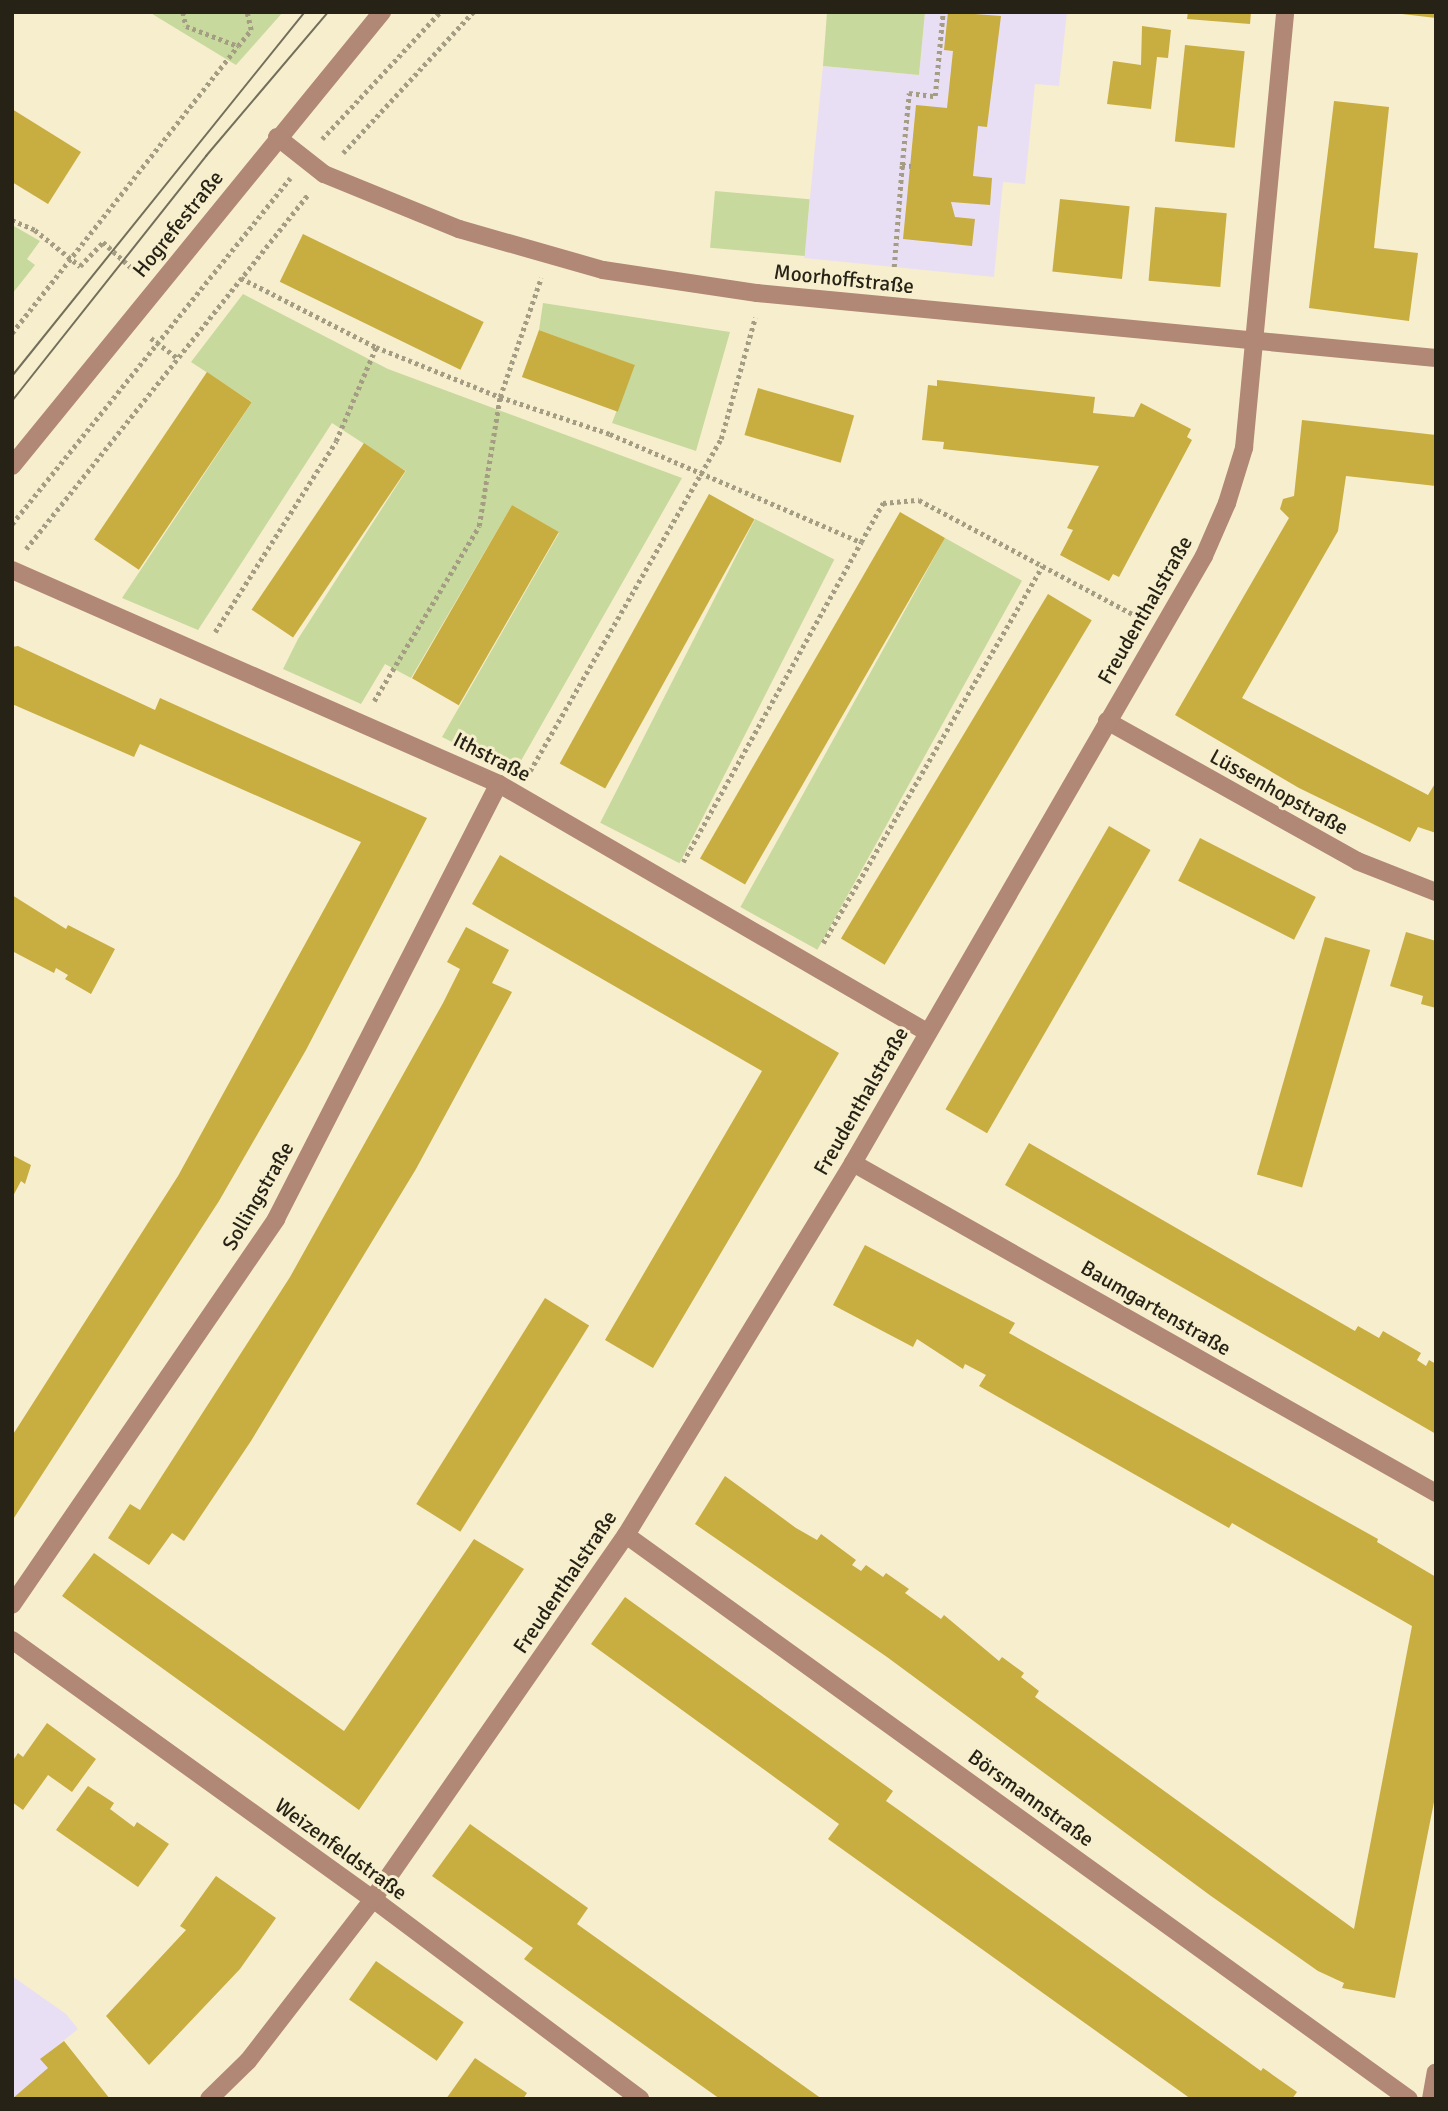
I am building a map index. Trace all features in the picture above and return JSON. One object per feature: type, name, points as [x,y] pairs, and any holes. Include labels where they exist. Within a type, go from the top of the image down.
[{"type":"street","name":"Hogrefestraße","points":[[12,466],[277,137],[382,12]]},
{"type":"street","name":"Freudenthalstraße","points":[[209,2099],[248,2061],[373,1899],[626,1535],[853,1163],[1205,556],[1227,503],[1244,448],[1285,12]]},
{"type":"street","name":"Moorhoffstraße","points":[[277,137],[324,174],[459,229],[603,270],[757,293],[1436,358]]},
{"type":"street","name":"Ithstraße","points":[[16,563],[205,654],[362,721],[499,784],[927,1032]]},
{"type":"street","name":"Lüssenhopstraße","points":[[1107,721],[1357,861],[1436,892]]},
{"type":"street","name":"Sollingstraße","points":[[12,1605],[276,1219],[499,784]]},
{"type":"street","name":"Baumgartenstraße","points":[[853,1163],[1436,1493]]},
{"type":"street","name":"Börsmannstraße","points":[[626,1535],[1409,2099]]},
{"type":"street","name":"Weizenfeldstraße","points":[[12,1640],[373,1899],[640,2099]]},
{"type":"street","points":[[1431,2099],[1436,2072]]},
{"type":"path","points":[[183,12],[186,26],[238,47]]},
{"type":"path","points":[[12,333],[251,30],[247,12]]},
{"type":"path","points":[[12,524],[304,159],[440,12]]},
{"type":"path","points":[[16,563],[324,174],[473,12]]},
{"type":"path","points":[[894,267],[909,93],[934,96],[943,12]]},
{"type":"path","points":[[902,165],[911,166]]},
{"type":"path","points":[[12,220],[72,257],[80,266],[103,242],[136,268],[128,277]]},
{"type":"path","points":[[362,721],[479,526],[500,397],[549,254]]},
{"type":"path","points":[[241,278],[376,347],[500,397],[610,434],[861,542]]},
{"type":"path","points":[[517,794],[721,439],[754,334],[757,293]]},
{"type":"path","points":[[205,654],[336,441],[376,347]]},
{"type":"path","points":[[671,884],[883,503],[919,500],[1161,629]]},
{"type":"path","points":[[810,965],[1042,566]]},
{"type":"shaded area","points":[[925,12],[1067,12],[1059,86],[1035,84],[1025,184],[1003,182],[994,277],[804,258],[823,66],[919,75]]},
{"type":"shaded area","points":[[12,1976],[66,2014],[78,2029],[41,2059],[72,2099],[12,2099]]},
{"type":"green space","points":[[149,12],[283,12],[236,65]]},
{"type":"green space","points":[[827,12],[925,12],[919,75],[823,66]]},
{"type":"green space","points":[[715,191],[810,199],[805,256],[710,248]]},
{"type":"green space","points":[[12,225],[40,241],[27,259],[35,265],[12,294]]},
{"type":"green space","points":[[243,294],[388,369],[682,478],[514,773],[442,737],[559,533],[512,505],[411,678],[385,664],[361,704],[283,669],[298,639],[406,471],[332,423],[198,630],[122,598],[252,402],[191,362]]},
{"type":"green space","points":[[543,303],[730,332],[696,451],[612,423],[634,365],[539,330]]},
{"type":"green space","points":[[755,519],[834,559],[679,863],[600,823]]},
{"type":"green space","points":[[945,538],[1022,581],[817,950],[740,907]]},
{"type":"building","points":[[948,12],[1001,16],[987,127],[978,126],[973,176],[992,178],[990,205],[951,202],[955,217],[975,219],[972,246],[903,239],[916,105],[947,108],[953,51],[944,50]]},
{"type":"building","points":[[1188,12],[1251,12],[1250,24],[1187,19]]},
{"type":"building","points":[[1436,12],[1436,18],[1402,14]]},
{"type":"building","points":[[1142,26],[1171,30],[1168,58],[1157,57],[1151,109],[1107,104],[1113,61],[1141,65]]},
{"type":"building","points":[[1185,45],[1245,51],[1235,148],[1175,141]]},
{"type":"building","points":[[1334,101],[1389,107],[1374,248],[1418,253],[1409,321],[1309,308]]},
{"type":"building","points":[[12,109],[81,152],[48,204],[12,182]]},
{"type":"building","points":[[1060,199],[1130,206],[1122,279],[1052,272]]},
{"type":"building","points":[[1155,207],[1227,213],[1220,287],[1149,281]]},
{"type":"building","points":[[303,234],[484,322],[460,370],[280,282]]},
{"type":"building","points":[[539,330],[635,365],[618,412],[522,377]]},
{"type":"building","points":[[207,372],[252,402],[139,570],[94,539]]},
{"type":"building","points":[[937,380],[1095,397],[1093,413],[1134,417],[1141,403],[1191,429],[1187,437],[1192,440],[1119,577],[1113,574],[1109,581],[1060,555],[1073,530],[1067,528],[1099,466],[943,449],[944,442],[922,440],[928,385],[937,386]]},
{"type":"building","points":[[758,388],[854,416],[841,463],[744,435]]},
{"type":"building","points":[[1302,420],[1436,435],[1436,486],[1346,476],[1338,531],[1242,698],[1428,795],[1436,782],[1436,833],[1418,827],[1410,842],[1299,788],[1175,715],[1289,518],[1280,509],[1283,499],[1294,496]]},
{"type":"building","points":[[364,443],[405,471],[293,638],[252,610]]},
{"type":"building","points":[[709,494],[754,519],[605,789],[560,763]]},
{"type":"building","points":[[512,505],[559,532],[459,705],[412,678]]},
{"type":"building","points":[[900,512],[945,538],[745,884],[700,858]]},
{"type":"building","points":[[1048,594],[1092,620],[885,965],[841,939]]},
{"type":"building","points":[[18,646],[155,710],[160,698],[427,818],[306,1050],[219,1201],[12,1521],[12,1436],[178,1176],[361,842],[140,744],[134,757],[12,704],[12,647]]},
{"type":"building","points":[[1109,826],[1151,850],[987,1133],[946,1109]]},
{"type":"building","points":[[1200,838],[1316,897],[1294,940],[1178,881]]},
{"type":"building","points":[[500,855],[839,1053],[653,1368],[605,1340],[762,1071],[472,904]]},
{"type":"building","points":[[12,895],[66,929],[68,925],[115,949],[91,994],[65,979],[68,975],[56,968],[54,973],[12,951]]},
{"type":"building","points":[[466,927],[509,950],[492,983],[512,992],[416,1169],[251,1441],[184,1541],[172,1533],[149,1565],[108,1538],[130,1504],[140,1510],[290,1277],[443,1003],[460,969],[447,962]]},
{"type":"building","points":[[1406,932],[1436,941],[1436,1008],[1421,1004],[1423,996],[1390,986]]},
{"type":"building","points":[[1325,937],[1370,950],[1302,1187],[1257,1174]]},
{"type":"building","points":[[1029,1143],[1355,1331],[1358,1326],[1379,1338],[1383,1331],[1421,1353],[1417,1360],[1426,1366],[1429,1360],[1436,1364],[1436,1434],[1005,1185]]},
{"type":"building","points":[[12,1155],[31,1165],[25,1184],[21,1181],[12,1198]]},
{"type":"building","points":[[865,1245],[1015,1323],[1009,1333],[1378,1539],[1377,1542],[1436,1577],[1436,1792],[1395,1998],[1342,1988],[1344,1983],[1318,1971],[1211,1896],[887,1657],[695,1524],[725,1476],[796,1528],[817,1540],[821,1534],[856,1560],[852,1565],[861,1571],[866,1565],[883,1577],[886,1573],[909,1589],[905,1593],[941,1619],[944,1615],[999,1661],[1002,1657],[1024,1673],[1021,1677],[1039,1691],[1035,1697],[1354,1929],[1412,1626],[1232,1523],[1229,1528],[979,1386],[986,1375],[965,1364],[963,1369],[917,1339],[913,1347],[833,1305]]},
{"type":"building","points":[[545,1298],[589,1326],[460,1532],[416,1504]]},
{"type":"building","points":[[474,1539],[524,1569],[359,1810],[62,1596],[94,1553],[344,1731]]},
{"type":"building","points":[[625,1597],[893,1791],[886,1801],[1261,2071],[1263,2068],[1297,2092],[1292,2099],[1191,2099],[828,1839],[839,1824],[591,1644]]},
{"type":"building","points":[[47,1723],[96,1759],[72,1792],[48,1775],[23,1810],[12,1802],[12,1762],[18,1753],[23,1757]]},
{"type":"building","points":[[88,1786],[114,1803],[110,1809],[134,1827],[137,1822],[169,1844],[138,1887],[56,1830]]},
{"type":"building","points":[[470,1824],[588,1908],[577,1924],[822,2099],[720,2099],[524,1959],[533,1948],[432,1876]]},
{"type":"building","points":[[216,1876],[276,1918],[240,1969],[149,2065],[106,2016],[186,1930],[180,1926]]},
{"type":"building","points":[[376,1961],[464,2022],[437,2061],[349,2000]]},
{"type":"building","points":[[64,2041],[110,2099],[12,2099],[48,2068],[40,2059]]},
{"type":"building","points":[[475,2058],[527,2093],[523,2099],[446,2099]]},
{"type":"tram line","points":[[12,376],[305,12]]},
{"type":"tram line","points":[[12,401],[206,156],[328,12]]}]
